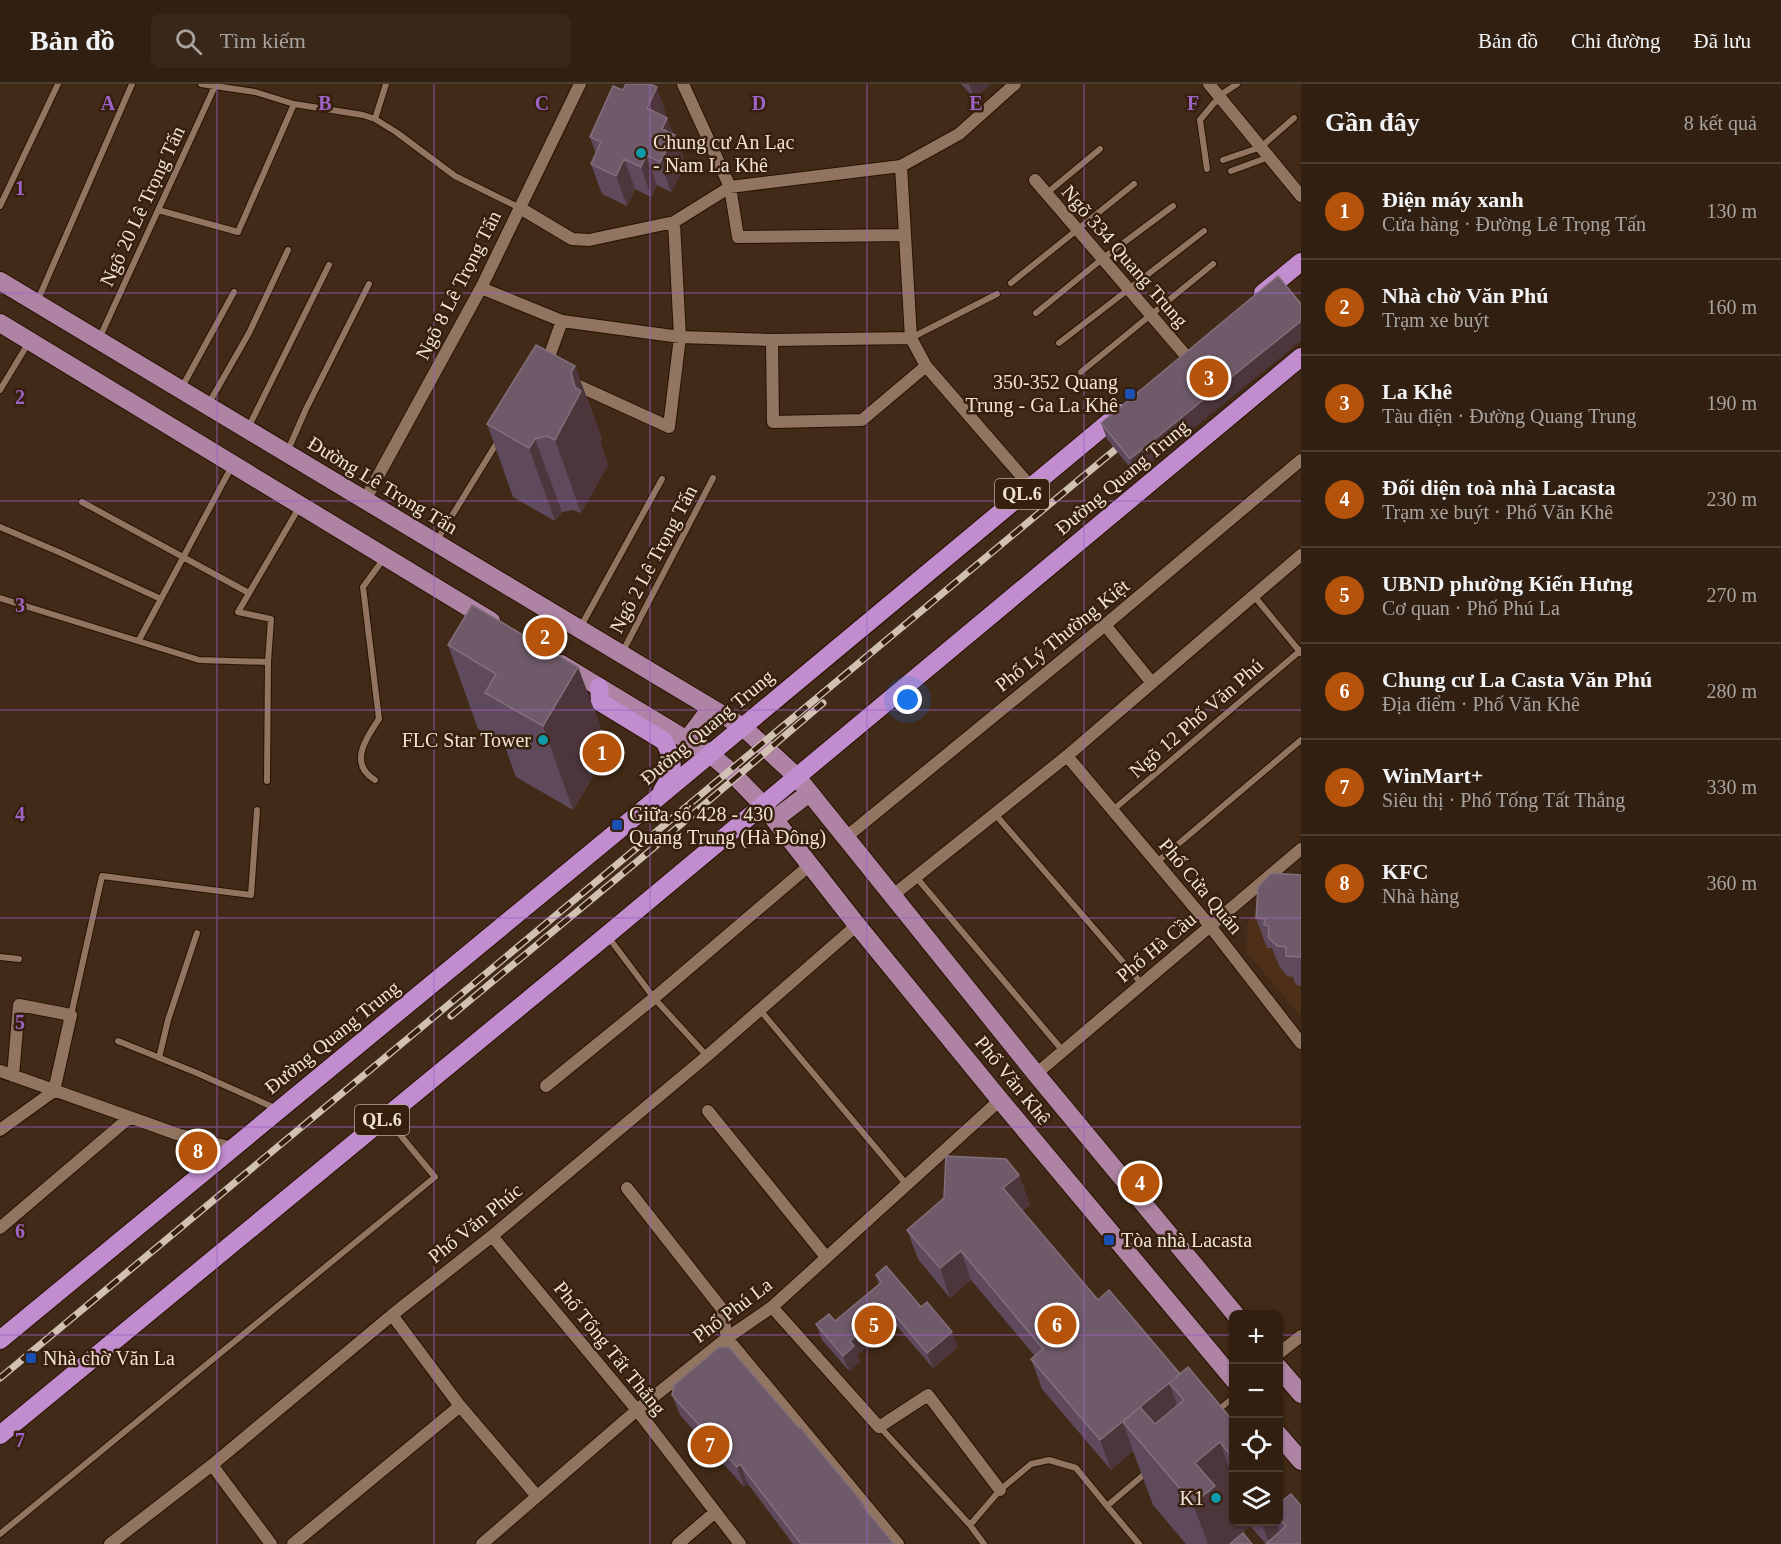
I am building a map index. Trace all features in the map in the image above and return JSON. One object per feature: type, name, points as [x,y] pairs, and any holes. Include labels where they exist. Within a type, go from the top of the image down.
[{"type":"highway","points":[[1248,306],[1301,262]]},
{"type":"highway","points":[[1182,361],[1204,342]]},
{"type":"highway","name":"Đường Quang Trung","points":[[0,1435],[607,935],[1301,357]]},
{"type":"highway","name":"Đường Quang Trung","points":[[0,1340],[1132,403]]},
{"type":"highway","points":[[599,687],[600,702],[664,741],[670,751],[671,778],[660,796]]},
{"type":"main road","name":"Đường Lê Trọng Tấn","points":[[0,281],[743,727],[797,777]]},
{"type":"main road","points":[[0,323],[507,631]]},
{"type":"main road","points":[[548,656],[710,754]]},
{"type":"main road","points":[[687,740],[711,708]]},
{"type":"main road","name":"Phố Văn Khê","points":[[710,754],[730,771],[775,819],[1000,1100],[1229,1375]]},
{"type":"main road","name":"Phố Văn Khê","points":[[797,777],[1036,1074],[1232,1310]]},
{"type":"main road","points":[[775,819],[809,793]]},
{"type":"main road","points":[[1283,1373],[1301,1394]]},
{"type":"main road","points":[[1283,1440],[1301,1461]]},
{"type":"street","name":"Ngõ 8 Lê Trọng Tấn","points":[[365,500],[481,288],[580,84]]},
{"type":"street","points":[[683,84],[730,187],[738,237],[904,236]]},
{"type":"street","points":[[520,208],[572,239],[589,240],[674,222],[730,187],[901,166],[959,134],[1015,84]]},
{"type":"street","points":[[1209,84],[1301,196]]},
{"type":"street","points":[[901,166],[911,338],[926,366],[1031,486]]},
{"type":"street","name":"Ngõ 334 Quang Trung","points":[[1035,180],[1151,316],[1182,361]]},
{"type":"street","points":[[562,321],[544,371],[669,427],[680,337],[674,222]]},
{"type":"street","points":[[481,288],[562,321],[680,337],[772,340],[911,338]]},
{"type":"street","points":[[772,340],[773,422],[862,420],[926,366]]},
{"type":"street","name":"Phố Lý Thường Kiệt","points":[[845,838],[1105,625],[1301,460]]},
{"type":"street","points":[[892,896],[1067,756],[1301,555]]},
{"type":"street","points":[[1105,625],[1152,683]]},
{"type":"street","name":"Phố Cửa Quán","points":[[1067,756],[1210,926],[1301,1042]]},
{"type":"street","name":"Phố Hà Cầu","points":[[1036,1074],[1301,849]]},
{"type":"street","points":[[546,1086],[654,998],[810,865]]},
{"type":"street","name":"Phố Văn Phúc","points":[[110,1544],[212,1465],[392,1315],[492,1236],[707,1056],[858,925]]},
{"type":"street","points":[[0,1130],[54,1091],[71,1015],[20,1005],[13,1076]]},
{"type":"street","points":[[0,1071],[177,1134],[233,1148]]},
{"type":"street","name":"Phố Phú La","points":[[482,1544],[636,1410],[727,1338],[772,1306],[1000,1100]]},
{"type":"street","points":[[708,1111],[826,1257]]},
{"type":"street","points":[[0,1228],[129,1118]]},
{"type":"street","points":[[627,1188],[722,1309],[727,1338],[898,1544]]},
{"type":"street","name":"Phố Tống Tất Thắng","points":[[492,1236],[636,1410],[740,1544]]},
{"type":"street","points":[[772,1306],[879,1427],[928,1395],[1000,1490]]},
{"type":"street","points":[[392,1315],[460,1406],[536,1495]]},
{"type":"street","points":[[1283,1350],[1301,1336]]},
{"type":"street","points":[[293,1544],[460,1406]]},
{"type":"street","points":[[212,1465],[271,1544]]},
{"type":"street","points":[[678,1544],[714,1513]]},
{"type":"lane","points":[[0,206],[58,84]]},
{"type":"lane","points":[[36,303],[132,84]]},
{"type":"lane","points":[[201,84],[255,92],[294,104],[375,119],[455,176],[520,208]]},
{"type":"lane","points":[[255,92],[257,84]]},
{"type":"lane","points":[[375,119],[386,84]]},
{"type":"lane","points":[[1207,168],[1200,120],[1220,97],[1237,84]]},
{"type":"lane","name":"Ngõ 20 Lê Trọng Tấn","points":[[98,340],[215,86]]},
{"type":"lane","points":[[158,210],[237,232],[294,104]]},
{"type":"lane","points":[[1223,160],[1261,147],[1294,118]]},
{"type":"lane","points":[[1047,194],[1100,149]]},
{"type":"lane","points":[[1231,171],[1269,157]]},
{"type":"lane","points":[[1011,283],[1134,184]]},
{"type":"lane","points":[[1036,312],[1173,206]]},
{"type":"lane","points":[[1059,343],[1203,231]]},
{"type":"lane","points":[[208,406],[249,333],[288,250]]},
{"type":"lane","points":[[1081,372],[1213,264]]},
{"type":"lane","points":[[247,430],[329,265]]},
{"type":"lane","points":[[286,453],[369,284]]},
{"type":"lane","points":[[181,389],[234,292]]},
{"type":"lane","points":[[911,338],[997,294]]},
{"type":"lane","points":[[0,390],[30,342]]},
{"type":"lane","points":[[435,543],[501,435]]},
{"type":"lane","points":[[139,640],[232,465]]},
{"type":"lane","name":"Ngõ 2 Lê Trọng Tấn","points":[[621,655],[714,478]]},
{"type":"lane","points":[[580,629],[662,479]]},
{"type":"lane","points":[[82,502],[249,592]]},
{"type":"lane","points":[[267,782],[268,662],[271,619],[237,612],[301,506]]},
{"type":"lane","points":[[0,527],[160,599]]},
{"type":"lane","points":[[375,780],[367,775],[361,764],[364,741],[379,719],[363,587],[385,557]]},
{"type":"lane","points":[[1254,596],[1300,651]]},
{"type":"lane","points":[[0,598],[199,660],[268,662]]},
{"type":"lane","name":"Ngõ 12 Phố Văn Phú","points":[[1112,811],[1300,651]]},
{"type":"lane","points":[[1157,863],[1301,740]]},
{"type":"lane","points":[[71,1015],[102,876],[251,896],[257,810]]},
{"type":"lane","points":[[995,814],[1142,984]]},
{"type":"lane","points":[[916,877],[1064,1051]]},
{"type":"lane","points":[[159,1058],[168,1020],[197,933]]},
{"type":"lane","points":[[607,935],[654,998],[707,1056]]},
{"type":"lane","points":[[0,957],[19,959]]},
{"type":"lane","points":[[760,1010],[907,1186]]},
{"type":"lane","points":[[118,1041],[279,1110]]},
{"type":"lane","points":[[0,1534],[435,1177],[385,1117]]},
{"type":"lane","points":[[1215,1412],[1229,1400]]},
{"type":"lane","points":[[879,1427],[970,1525],[984,1544]]},
{"type":"lane","points":[[970,1525],[1000,1490],[1031,1464],[1049,1460],[1076,1468],[1139,1544]]},
{"type":"lane","points":[[1107,1506],[1152,1467]]},
{"type":"shaded area","points":[[1301,878],[1301,1017],[1246,951],[1248,921]]},
{"type":"building","points":[[626,84],[650,84],[657,87],[647,108],[667,118],[662,129],[675,135],[660,162],[646,155],[641,167],[624,159],[616,176],[591,164],[601,142],[590,137],[613,86],[623,90]]},
{"type":"building","points":[[1278,276],[1301,304],[1301,321],[1130,459],[1101,423]]},
{"type":"building","points":[[536,345],[575,366],[571,372],[575,387],[581,391],[555,440],[547,436],[535,439],[529,448],[487,424]]},
{"type":"building","points":[[472,605],[578,667],[543,726],[485,693],[496,674],[448,645]]},
{"type":"building","points":[[1271,873],[1301,875],[1301,957],[1286,956],[1286,947],[1277,946],[1268,937],[1269,926],[1264,925],[1265,919],[1256,918],[1258,887]]},
{"type":"building","points":[[946,1156],[1006,1159],[1019,1175],[1003,1188],[1098,1300],[1109,1290],[1180,1374],[1100,1440],[1031,1359],[1043,1349],[961,1251],[940,1268],[907,1230],[944,1198]]},
{"type":"building","points":[[886,1266],[921,1307],[927,1302],[952,1332],[927,1353],[889,1308],[850,1341],[854,1346],[843,1356],[816,1324],[829,1314],[835,1321],[882,1282],[876,1275]]},
{"type":"building","points":[[719,1347],[729,1347],[800,1427],[894,1544],[801,1544],[740,1464],[737,1467],[672,1395],[674,1385]]},
{"type":"building","points":[[1188,1367],[1229,1416],[1229,1453],[1220,1442],[1195,1463],[1215,1486],[1193,1504],[1123,1422],[1140,1407],[1155,1424],[1184,1400],[1169,1383]]},
{"type":"building","points":[[1291,1494],[1301,1506],[1301,1544],[1266,1544],[1286,1526],[1283,1523],[1283,1500]]},
{"type":"building","points":[[1243,1533],[1252,1544],[1230,1544]]},
{"type":"railway","points":[[0,1378],[1128,439]]},
{"type":"railway","points":[[451,1016],[823,703]]},
{"type":"place","name":"Chung cư An Lạc - Nam La Khê","points":[[641,153]]},
{"type":"place","name":"La Khê","points":[[1209,378]]},
{"type":"place","name":"350-352 Quang Trung - Ga La Khê","points":[[1130,394]]},
{"type":"place","name":"Nhà chờ Văn Phú","points":[[545,637]]},
{"type":"place","name":"FLC Star Tower","points":[[543,740]]},
{"type":"place","name":"Điện máy xanh","points":[[602,753]]},
{"type":"place","name":"Giữa số 428 - 430 Quang Trung (Hà Đông)","points":[[617,825]]},
{"type":"place","name":"KFC","points":[[198,1151]]},
{"type":"place","name":"Đối diện toà nhà Lacasta","points":[[1140,1183]]},
{"type":"place","name":"Tòa nhà Lacasta","points":[[1109,1240]]},
{"type":"place","name":"UBND phường Kiến Hưng","points":[[874,1325]]},
{"type":"place","name":"Chung cư La Casta Văn Phú","points":[[1057,1325]]},
{"type":"place","name":"Nhà chờ Văn La","points":[[31,1358]]},
{"type":"place","name":"WinMart+","points":[[710,1445]]},
{"type":"place","name":"K1","points":[[1216,1498]]}]
